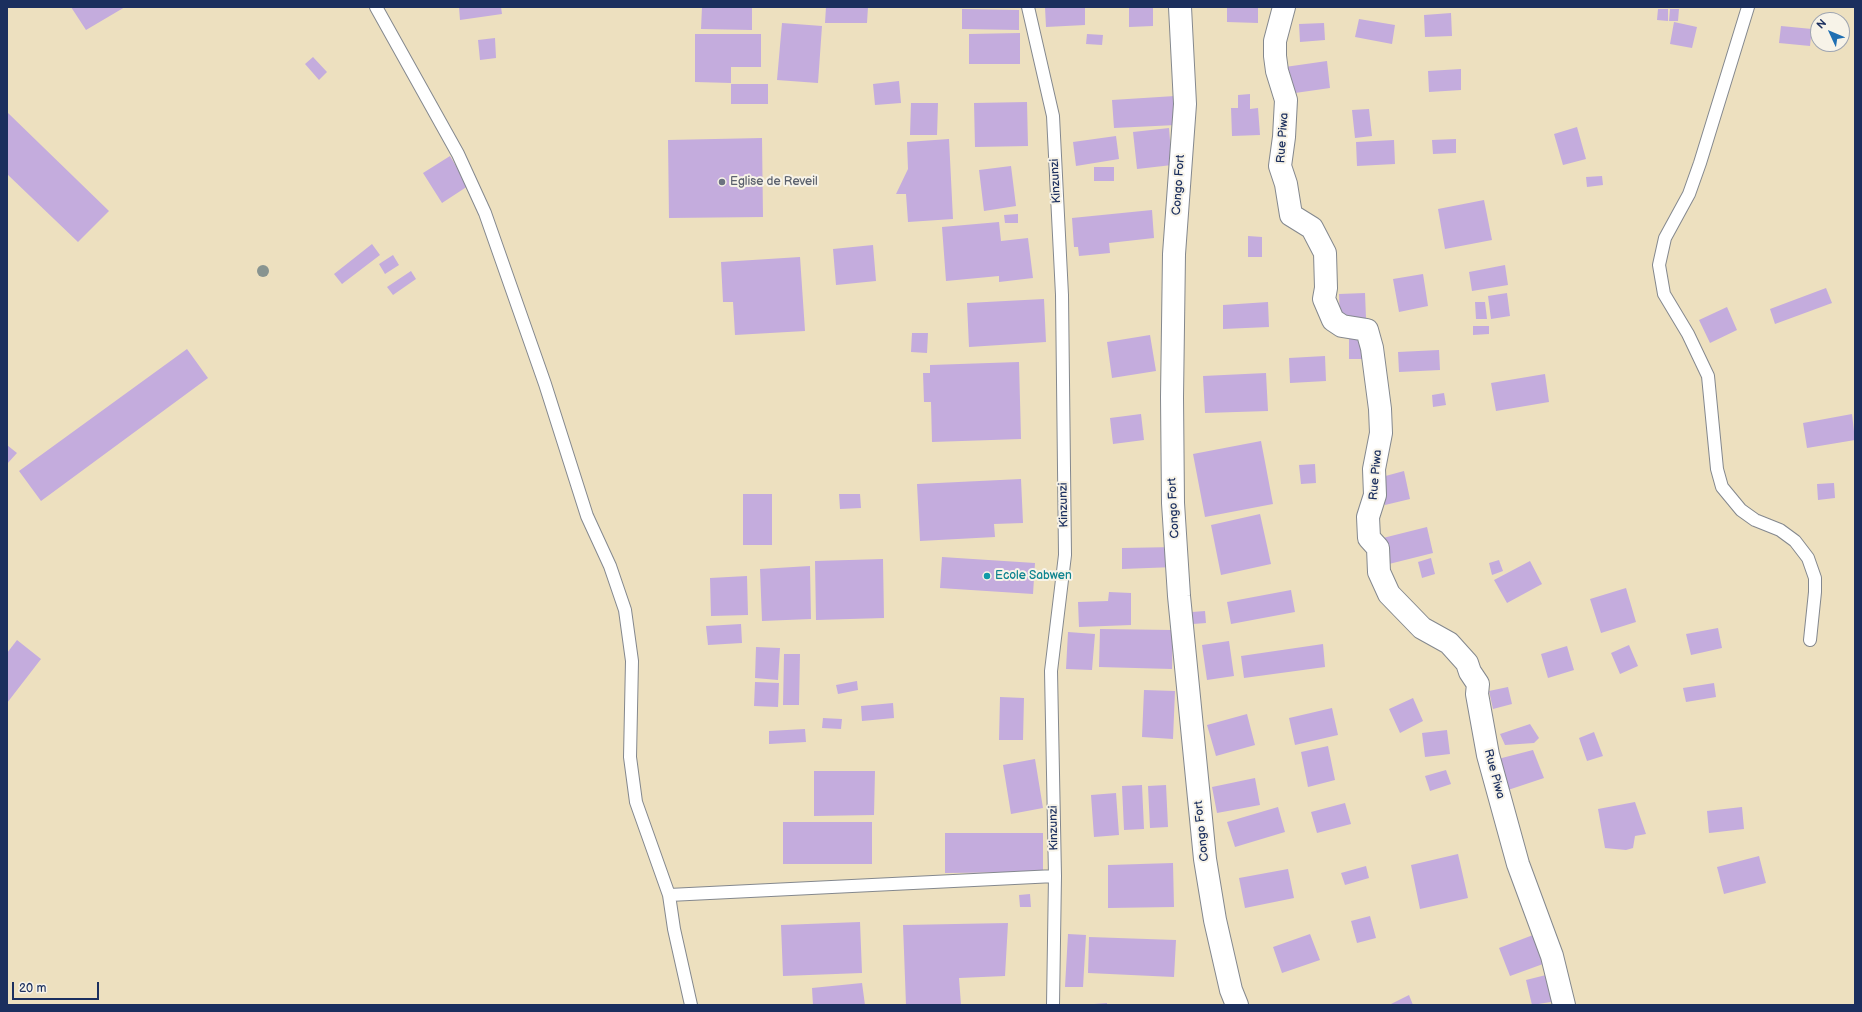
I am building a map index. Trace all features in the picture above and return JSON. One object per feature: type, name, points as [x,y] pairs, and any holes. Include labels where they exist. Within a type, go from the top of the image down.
[{"type":"street","name":"Congo Fort","points":[[1180,7],[1185,104],[1174,254],[1172,397],[1173,502],[1179,596],[1204,859],[1215,920],[1231,990],[1237,1005]]},
{"type":"street","name":"Rue Piwa","points":[[1284,7],[1275,41],[1275,56],[1277,71],[1286,100],[1284,137],[1280,166],[1286,184],[1291,215],[1312,228],[1325,253],[1326,288],[1324,299],[1333,320],[1342,326],[1367,330],[1372,348],[1380,409],[1381,432],[1374,469],[1375,495],[1368,518],[1368,538],[1378,548],[1379,572],[1389,594],[1422,628],[1449,643],[1467,663],[1470,672],[1478,684],[1477,694],[1488,755],[1518,864],[1552,956],[1564,1005]]},
{"type":"lane","points":[[376,7],[458,154],[485,214],[544,384],[587,516],[610,566],[625,610],[632,661],[630,756],[636,802],[669,894],[674,930],[691,1005]]},
{"type":"lane","name":"Kinzunzi","points":[[1028,7],[1053,116],[1062,295],[1065,555],[1051,671],[1055,876],[1053,1005]]},
{"type":"lane","points":[[1748,7],[1700,163],[1689,194],[1665,238],[1660,265],[1664,294],[1688,334],[1708,376],[1717,469],[1722,487],[1741,510],[1755,520],[1780,530],[1795,541],[1808,558],[1815,578],[1810,640]]},
{"type":"lane","points":[[669,894],[1055,876]]},
{"type":"building","points":[[71,7],[125,7],[86,30]]},
{"type":"building","points":[[459,7],[501,7],[502,14],[460,20]]},
{"type":"building","points":[[702,7],[752,7],[752,30],[701,29]]},
{"type":"building","points":[[826,7],[868,7],[867,23],[825,23]]},
{"type":"building","points":[[1045,7],[1085,7],[1085,25],[1046,27]]},
{"type":"building","points":[[1129,7],[1153,7],[1153,26],[1129,27]]},
{"type":"building","points":[[1227,7],[1258,7],[1258,23],[1227,22]]},
{"type":"building","points":[[962,9],[1019,10],[1019,30],[962,29]]},
{"type":"building","points":[[1658,9],[1668,9],[1668,21],[1657,20]]},
{"type":"building","points":[[1670,9],[1679,9],[1678,21],[1669,21]]},
{"type":"building","points":[[1451,13],[1452,36],[1425,37],[1424,15]]},
{"type":"building","points":[[1359,19],[1395,25],[1392,44],[1355,37]]},
{"type":"building","points":[[1674,22],[1697,27],[1692,48],[1670,44]]},
{"type":"building","points":[[782,23],[822,26],[818,83],[777,80]]},
{"type":"building","points":[[1324,23],[1325,40],[1300,42],[1299,24]]},
{"type":"building","points":[[1781,26],[1810,29],[1810,46],[1779,43]]},
{"type":"building","points":[[1020,33],[1020,64],[969,64],[969,34]]},
{"type":"building","points":[[695,34],[761,34],[761,67],[731,67],[731,83],[695,82]]},
{"type":"building","points":[[1087,34],[1103,35],[1102,45],[1086,44]]},
{"type":"building","points":[[495,38],[496,58],[480,60],[478,40]]},
{"type":"building","points":[[313,57],[327,72],[319,80],[305,64]]},
{"type":"building","points":[[1327,61],[1330,88],[1288,94],[1285,67]]},
{"type":"building","points":[[1461,69],[1461,90],[1429,92],[1428,71]]},
{"type":"building","points":[[899,81],[901,103],[875,105],[873,84]]},
{"type":"building","points":[[731,84],[768,84],[768,104],[731,104]]},
{"type":"building","points":[[1250,94],[1250,109],[1258,108],[1260,135],[1232,136],[1231,108],[1238,108],[1238,95]]},
{"type":"building","points":[[1175,96],[1176,125],[1114,128],[1112,100]]},
{"type":"building","points":[[1027,102],[1028,146],[975,147],[974,103]]},
{"type":"building","points":[[911,103],[938,103],[937,135],[910,135]]},
{"type":"building","points":[[1369,109],[1372,136],[1355,138],[1352,110]]},
{"type":"building","points":[[7,112],[109,211],[78,242],[7,174]]},
{"type":"building","points":[[1577,127],[1586,159],[1563,165],[1554,134]]},
{"type":"building","points":[[1169,128],[1172,165],[1137,169],[1133,132]]},
{"type":"building","points":[[1116,136],[1119,159],[1076,166],[1073,142]]},
{"type":"building","points":[[762,138],[763,217],[669,218],[668,140]]},
{"type":"building","points":[[949,139],[953,219],[908,222],[906,194],[896,194],[908,169],[907,142]]},
{"type":"building","points":[[1456,139],[1456,153],[1433,154],[1432,140]]},
{"type":"building","points":[[1394,140],[1395,164],[1357,166],[1356,142]]},
{"type":"building","points":[[450,156],[468,186],[442,203],[423,173]]},
{"type":"building","points":[[1011,166],[1016,206],[984,211],[979,170]]},
{"type":"building","points":[[1094,167],[1114,167],[1114,181],[1094,181]]},
{"type":"building","points":[[1602,176],[1603,185],[1587,187],[1586,177]]},
{"type":"building","points":[[1484,200],[1492,240],[1445,249],[1438,209]]},
{"type":"building","points":[[1152,210],[1154,238],[1109,243],[1110,253],[1079,256],[1078,247],[1074,247],[1072,218]]},
{"type":"building","points":[[1018,214],[1018,223],[1005,223],[1004,215]]},
{"type":"building","points":[[999,222],[1001,241],[1028,238],[1033,278],[999,282],[999,276],[946,281],[942,227]]},
{"type":"building","points":[[1248,236],[1262,237],[1262,257],[1248,257]]},
{"type":"building","points":[[372,244],[380,255],[342,284],[334,274]]},
{"type":"building","points":[[873,245],[876,281],[836,285],[833,249]]},
{"type":"building","points":[[393,255],[399,265],[385,274],[379,264]]},
{"type":"building","points":[[800,257],[805,331],[735,335],[733,302],[723,302],[721,262]]},
{"type":"building","points":[[1505,265],[1508,285],[1472,291],[1469,272]]},
{"type":"building","points":[[411,271],[416,279],[393,295],[387,287]]},
{"type":"building","points":[[1423,274],[1428,306],[1399,312],[1393,279]]},
{"type":"building","points":[[1826,288],[1832,303],[1775,324],[1770,309]]},
{"type":"building","points":[[1365,293],[1366,318],[1340,319],[1339,294]]},
{"type":"building","points":[[1507,293],[1510,316],[1491,319],[1488,296]]},
{"type":"building","points":[[1044,299],[1046,342],[969,347],[967,303]]},
{"type":"building","points":[[1268,302],[1269,327],[1223,329],[1223,305]]},
{"type":"building","points":[[1475,302],[1485,302],[1487,319],[1476,319]]},
{"type":"building","points":[[1727,307],[1737,330],[1710,343],[1699,320]]},
{"type":"building","points":[[1473,326],[1489,326],[1489,334],[1473,335]]},
{"type":"building","points":[[912,333],[928,333],[927,353],[911,352]]},
{"type":"building","points":[[1150,335],[1156,371],[1112,378],[1107,342]]},
{"type":"building","points":[[1366,338],[1367,359],[1349,359],[1349,339]]},
{"type":"building","points":[[187,349],[208,378],[41,501],[19,471]]},
{"type":"building","points":[[1439,350],[1440,370],[1399,372],[1398,352]]},
{"type":"building","points":[[1325,356],[1326,381],[1290,383],[1289,358]]},
{"type":"building","points":[[1019,362],[1021,439],[932,442],[931,402],[924,402],[923,373],[930,373],[930,365]]},
{"type":"building","points":[[1266,373],[1268,411],[1205,413],[1203,376]]},
{"type":"building","points":[[1545,374],[1549,402],[1496,411],[1491,383]]},
{"type":"building","points":[[1444,393],[1446,405],[1433,407],[1432,395]]},
{"type":"building","points":[[1141,414],[1144,440],[1113,444],[1110,418]]},
{"type":"building","points":[[1852,414],[1855,440],[1807,448],[1803,423]]},
{"type":"building","points":[[1261,441],[1273,504],[1205,517],[1193,454]]},
{"type":"building","points":[[7,445],[17,453],[7,464]]},
{"type":"building","points":[[1315,464],[1316,483],[1301,484],[1299,465]]},
{"type":"building","points":[[1404,471],[1410,499],[1385,505],[1378,478]]},
{"type":"building","points":[[1021,479],[1023,523],[994,524],[995,537],[920,541],[917,484]]},
{"type":"building","points":[[1834,483],[1835,498],[1818,500],[1817,484]]},
{"type":"building","points":[[743,494],[772,494],[772,545],[743,545]]},
{"type":"building","points":[[839,494],[860,494],[861,508],[840,509]]},
{"type":"building","points":[[1260,514],[1271,564],[1221,575],[1211,525]]},
{"type":"building","points":[[1427,527],[1433,553],[1389,564],[1383,538]]},
{"type":"building","points":[[1175,547],[1175,567],[1122,569],[1122,548]]},
{"type":"building","name":"Ecole Sabwen","points":[[942,557],[1035,563],[1033,594],[940,588]]},
{"type":"building","points":[[1431,558],[1435,574],[1422,578],[1418,562]]},
{"type":"building","points":[[883,559],[884,618],[816,620],[815,561]]},
{"type":"building","points":[[1499,560],[1503,571],[1492,575],[1489,563]]},
{"type":"building","points":[[1530,561],[1542,584],[1507,603],[1494,580]]},
{"type":"building","points":[[810,566],[811,619],[762,621],[760,569]]},
{"type":"building","points":[[747,576],[748,615],[711,616],[710,578]]},
{"type":"building","points":[[1626,588],[1636,622],[1601,633],[1590,599]]},
{"type":"building","points":[[1291,590],[1295,612],[1231,624],[1227,602]]},
{"type":"building","points":[[1109,592],[1131,593],[1131,625],[1079,627],[1078,602],[1108,601]]},
{"type":"building","points":[[1205,611],[1206,623],[1193,624],[1192,612]]},
{"type":"building","points":[[741,624],[742,643],[708,645],[706,626]]},
{"type":"building","points":[[1718,628],[1722,648],[1691,655],[1686,634]]},
{"type":"building","points":[[1100,629],[1173,630],[1172,669],[1099,667]]},
{"type":"building","points":[[1068,632],[1095,634],[1092,670],[1066,669]]},
{"type":"building","points":[[17,640],[41,659],[7,703],[7,653]]},
{"type":"building","points":[[1229,641],[1234,676],[1207,680],[1202,645]]},
{"type":"building","points":[[1323,644],[1325,667],[1244,678],[1241,656]]},
{"type":"building","points":[[1629,645],[1638,666],[1620,674],[1611,653]]},
{"type":"building","points":[[1567,646],[1574,670],[1548,678],[1541,654]]},
{"type":"building","points":[[756,647],[780,648],[778,680],[755,678]]},
{"type":"building","points":[[784,654],[800,654],[799,705],[783,705]]},
{"type":"building","points":[[857,681],[858,690],[838,694],[836,685]]},
{"type":"building","points":[[755,682],[779,683],[778,707],[754,706]]},
{"type":"building","points":[[1714,683],[1716,697],[1686,702],[1683,688]]},
{"type":"building","points":[[1508,687],[1512,704],[1493,709],[1489,691]]},
{"type":"building","points":[[1144,690],[1175,691],[1173,739],[1142,737]]},
{"type":"building","points":[[1000,697],[1024,698],[1023,740],[999,740]]},
{"type":"building","points":[[1413,698],[1423,721],[1400,733],[1389,709]]},
{"type":"building","points":[[893,703],[894,718],[862,721],[861,706]]},
{"type":"building","points":[[1332,708],[1338,735],[1295,745],[1289,718]]},
{"type":"building","points":[[1247,714],[1255,745],[1216,756],[1207,725]]},
{"type":"building","points":[[823,718],[842,719],[841,729],[822,728]]},
{"type":"building","points":[[1530,724],[1539,738],[1534,743],[1505,745],[1500,734]]},
{"type":"building","points":[[805,729],[806,742],[769,744],[769,731]]},
{"type":"building","points":[[1447,730],[1450,754],[1425,757],[1422,733]]},
{"type":"building","points":[[1594,732],[1603,756],[1587,761],[1579,738]]},
{"type":"building","points":[[1328,746],[1335,780],[1308,787],[1301,752]]},
{"type":"building","points":[[1533,750],[1544,778],[1508,790],[1498,759]]},
{"type":"building","points":[[1035,759],[1043,808],[1011,814],[1003,765]]},
{"type":"building","points":[[1446,770],[1451,784],[1430,791],[1425,776]]},
{"type":"building","points":[[814,771],[875,771],[874,815],[814,816]]},
{"type":"building","points":[[1255,778],[1260,805],[1217,813],[1212,787]]},
{"type":"building","points":[[1142,785],[1144,829],[1124,830],[1122,786]]},
{"type":"building","points":[[1166,785],[1168,827],[1150,828],[1148,786]]},
{"type":"building","points":[[1116,793],[1119,835],[1094,837],[1091,795]]},
{"type":"building","points":[[1635,802],[1646,834],[1635,836],[1633,848],[1626,850],[1605,848],[1598,809]]},
{"type":"building","points":[[1345,803],[1351,824],[1317,833],[1311,812]]},
{"type":"building","points":[[1278,807],[1285,832],[1235,847],[1227,822]]},
{"type":"building","points":[[1742,807],[1744,829],[1709,833],[1707,811]]},
{"type":"building","points":[[783,822],[872,822],[872,864],[783,864]]},
{"type":"building","points":[[945,833],[1043,833],[1043,872],[945,873]]},
{"type":"building","points":[[1458,854],[1468,898],[1420,909],[1411,865]]},
{"type":"building","points":[[1759,856],[1766,883],[1724,894],[1717,867]]},
{"type":"building","points":[[1173,863],[1174,907],[1108,908],[1108,865]]},
{"type":"building","points":[[1366,866],[1369,878],[1345,885],[1341,873]]},
{"type":"building","points":[[1288,869],[1294,898],[1245,908],[1239,878]]},
{"type":"building","points":[[1030,894],[1031,907],[1020,907],[1019,895]]},
{"type":"building","points":[[1370,916],[1376,938],[1357,943],[1351,921]]},
{"type":"building","points":[[860,922],[862,973],[783,976],[781,925]]},
{"type":"building","points":[[1008,923],[1005,976],[959,978],[961,1005],[906,1005],[903,925]]},
{"type":"building","points":[[1068,934],[1086,935],[1083,987],[1065,987]]},
{"type":"building","points":[[1310,934],[1320,960],[1282,973],[1273,947]]},
{"type":"building","points":[[1533,935],[1543,964],[1510,976],[1499,948]]},
{"type":"building","points":[[1089,937],[1176,940],[1174,977],[1088,973]]},
{"type":"building","points":[[1550,974],[1557,1001],[1532,1005],[1526,980]]},
{"type":"building","points":[[862,983],[865,1005],[813,1005],[812,988]]},
{"type":"building","points":[[1409,995],[1413,1005],[1389,1005]]},
{"type":"building","points":[[1107,1003],[1107,1005],[1094,1005],[1094,1004]]},
{"type":"place","name":"Eglise de Reveil","points":[[722,182]]},
{"type":"place","name":"Ecole Sabwen","points":[[987,576]]}]
